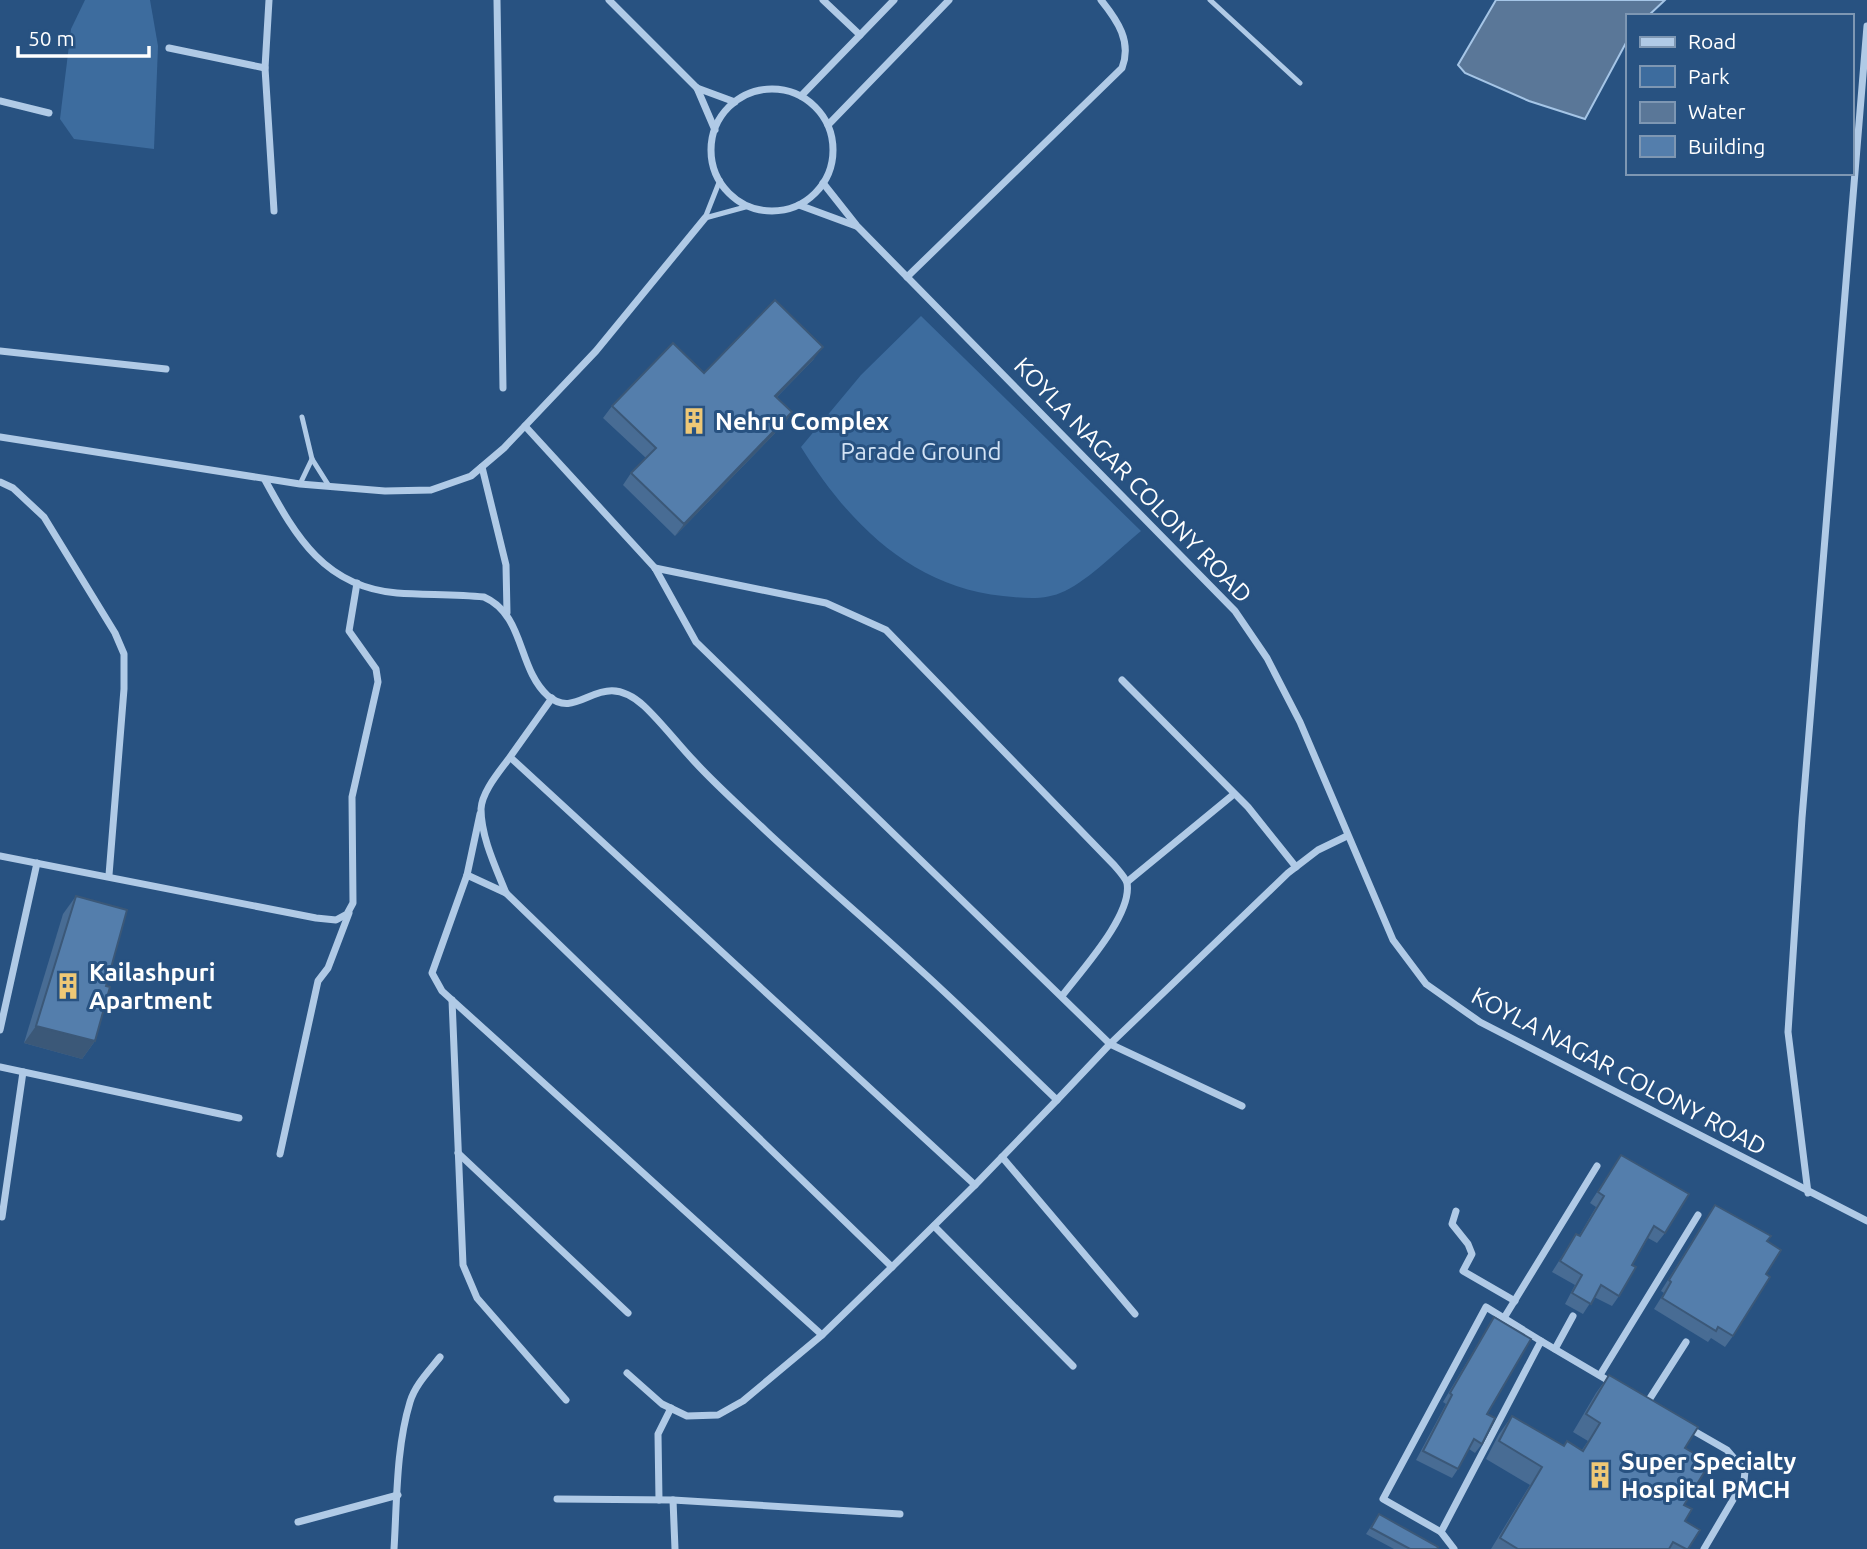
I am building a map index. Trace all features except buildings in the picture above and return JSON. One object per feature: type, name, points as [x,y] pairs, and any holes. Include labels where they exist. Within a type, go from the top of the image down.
[{"type":"street","points":[[269,0],[265,68],[274,211]]},
{"type":"street","points":[[497,0],[503,388]]},
{"type":"street","points":[[609,0],[697,88],[715,130]]},
{"type":"street","points":[[823,0],[860,35]]},
{"type":"street","points":[[801,96],[894,0]]},
{"type":"street","points":[[828,125],[948,0]]},
{"type":"street","points":[[908,277],[1122,68],[1128,53],[1123,35],[1101,0]]},
{"type":"street","points":[[1808,1194],[1788,1032],[1803,804],[1867,26]]},
{"type":"street","points":[[169,48],[265,68]]},
{"type":"street","points":[[697,88],[735,102]]},
{"type":"street","points":[[767,89],[785,90],[801,96],[817,108],[828,125],[834,145],[832,165],[824,183],[799,205],[782,210],[748,206],[727,191],[713,164],[715,130],[723,114],[735,102],[750,93],[767,89]]},
{"type":"street","points":[[0,101],[49,113]]},
{"type":"street","name":"KOYLA NAGAR COLONY ROAD","points":[[824,183],[857,226],[1235,611],[1267,657],[1300,722],[1393,940],[1426,984],[1480,1021],[1808,1194],[1867,1221]]},
{"type":"street","points":[[799,205],[857,226]]},
{"type":"street","points":[[0,437],[265,480],[329,486],[431,490],[471,476],[525,426],[596,351],[705,218]]},
{"type":"street","points":[[0,351],[166,369]]},
{"type":"street","points":[[525,426],[655,568],[696,642],[1110,1044],[1242,1106]]},
{"type":"street","points":[[482,467],[506,565],[507,613],[532,673],[552,698],[559,703],[571,704],[601,690],[612,689],[626,693],[643,706],[706,773],[918,967],[1057,1100]]},
{"type":"street","points":[[265,480],[311,553],[327,569],[357,583],[397,593],[484,597],[496,602],[507,613]]},
{"type":"street","points":[[0,482],[13,488],[44,517],[115,633],[124,654],[109,875]]},
{"type":"street","points":[[655,568],[826,603],[886,630],[1114,865],[1127,882],[1126,902],[1116,923],[1062,996]]},
{"type":"street","points":[[280,1154],[318,981],[328,968],[353,903],[352,797],[378,682],[376,669],[349,631],[357,583]]},
{"type":"street","points":[[1122,680],[1265,827],[1296,867]]},
{"type":"street","points":[[552,698],[493,780],[481,808],[467,875],[432,973],[442,991],[822,1335]]},
{"type":"street","points":[[510,757],[975,1185]]},
{"type":"street","points":[[1127,882],[1234,794]]},
{"type":"street","points":[[481,808],[488,846],[506,893]]},
{"type":"street","points":[[626,1373],[671,1408],[687,1416],[718,1415],[743,1401],[822,1335],[975,1185],[1110,1044],[1296,867],[1318,850],[1347,836]]},
{"type":"street","points":[[0,856],[109,875],[316,918],[336,920],[347,914],[353,903]]},
{"type":"street","points":[[0,1030],[37,863]]},
{"type":"street","points":[[467,875],[506,893],[892,1267]]},
{"type":"street","points":[[452,1000],[463,1265],[468,1283],[477,1298],[566,1400]]},
{"type":"street","points":[[0,1067],[239,1118]]},
{"type":"street","points":[[2,1217],[23,1072]]},
{"type":"street","points":[[458,1153],[628,1313]]},
{"type":"street","points":[[1002,1157],[1135,1314]]},
{"type":"street","points":[[1504,1318],[1597,1166]]},
{"type":"street","points":[[1456,1211],[1452,1224],[1468,1244],[1472,1254],[1463,1271],[1515,1301]]},
{"type":"street","points":[[1600,1375],[1699,1215]]},
{"type":"street","points":[[934,1226],[1073,1366]]},
{"type":"street","points":[[1454,1549],[1441,1532],[1382,1499],[1486,1307],[1623,1389]]},
{"type":"street","points":[[1555,1349],[1573,1316]]},
{"type":"street","points":[[1441,1532],[1541,1341]]},
{"type":"street","points":[[1647,1403],[1686,1342]]},
{"type":"street","points":[[394,1549],[410,1402],[417,1387],[440,1357]]},
{"type":"street","points":[[1635,1396],[1658,1410]]},
{"type":"street","points":[[659,1500],[658,1434],[671,1408]]},
{"type":"street","points":[[1681,1423],[1727,1450],[1745,1471],[1744,1481],[1704,1549]]},
{"type":"street","points":[[298,1522],[398,1495]]},
{"type":"street","points":[[557,1499],[673,1500],[900,1514]]},
{"type":"street","points":[[673,1500],[674,1549]]},
{"type":"lane","points":[[1210,0],[1300,83]]},
{"type":"lane","points":[[705,218],[720,180]]},
{"type":"lane","points":[[705,218],[748,206]]},
{"type":"lane","points":[[302,416],[312,459],[329,486]]},
{"type":"lane","points":[[300,484],[312,459]]},
{"type":"green space","points":[[85,0],[150,0],[158,46],[154,149],[74,139],[60,119],[71,29]]},
{"type":"green space","name":"Parade Ground","points":[[921,316],[1141,531],[1075,586],[1042,598],[1027,598],[970,590],[939,579],[885,546],[861,524],[839,500],[801,447],[861,375]]},
{"type":"water","points":[[1496,0],[1665,0],[1650,14],[1626,14],[1626,43],[1585,119],[1529,101],[1465,73],[1458,65]]},
{"type":"place","name":"Nehru Complex","points":[[694,421]]},
{"type":"place","name":"Kailashpuri Apartment","points":[[68,986]]},
{"type":"place","name":"Super Specialty Hospital PMCH","points":[[1600,1475]]}]
